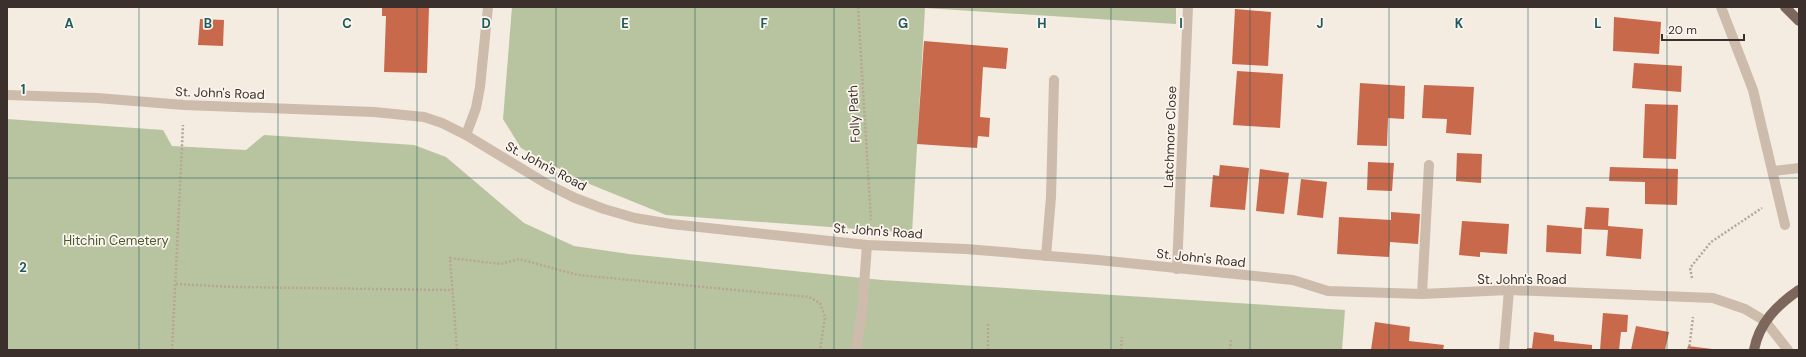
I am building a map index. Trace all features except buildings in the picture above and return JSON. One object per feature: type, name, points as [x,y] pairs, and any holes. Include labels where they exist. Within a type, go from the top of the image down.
[{"type":"main road","points":[[1784,7],[1799,22]]},
{"type":"main road","points":[[1754,350],[1765,321],[1799,290]]},
{"type":"street","points":[[466,135],[476,108],[480,88],[488,7]]},
{"type":"street","name":"Latchmore Close","points":[[1177,269],[1188,7]]},
{"type":"street","points":[[1722,11],[1753,90],[1785,225]]},
{"type":"street","points":[[1046,256],[1051,197],[1054,80]]},
{"type":"street","name":"St. John's Road","points":[[7,95],[97,98],[184,105],[397,113],[424,117],[442,123],[466,135],[547,184],[604,209],[635,218],[671,224],[867,245],[966,249],[1293,280],[1328,291],[1422,294],[1509,290],[1713,298],[1745,308],[1765,321],[1788,350]]},
{"type":"street","points":[[1422,294],[1429,165]]},
{"type":"street","points":[[1772,171],[1799,168]]},
{"type":"street","points":[[856,350],[862,312],[867,245]]},
{"type":"street","points":[[1504,350],[1509,290]]},
{"type":"path","name":"Folly Path","points":[[858,7],[871,220]]},
{"type":"path","points":[[172,350],[184,105]]},
{"type":"path","points":[[1689,350],[1695,297],[1690,268],[1711,242],[1778,197]]},
{"type":"path","points":[[457,350],[450,258],[501,264],[519,259],[578,276],[809,297],[820,303],[824,316],[820,350]]},
{"type":"path","points":[[176,284],[241,287],[453,290]]},
{"type":"path","points":[[988,323],[988,350]]},
{"type":"path","points":[[1121,350],[1122,337]]},
{"type":"path","points":[[1230,350],[1231,340]]},
{"type":"green space","points":[[512,7],[1176,7],[1176,24],[925,8],[912,233],[666,215],[582,181],[521,148],[503,119]]},
{"type":"green space","name":"Hitchin Cemetery","points":[[7,119],[163,130],[172,146],[246,150],[264,135],[414,145],[446,157],[524,223],[574,246],[629,254],[882,280],[1345,310],[1342,350],[7,350]]}]
